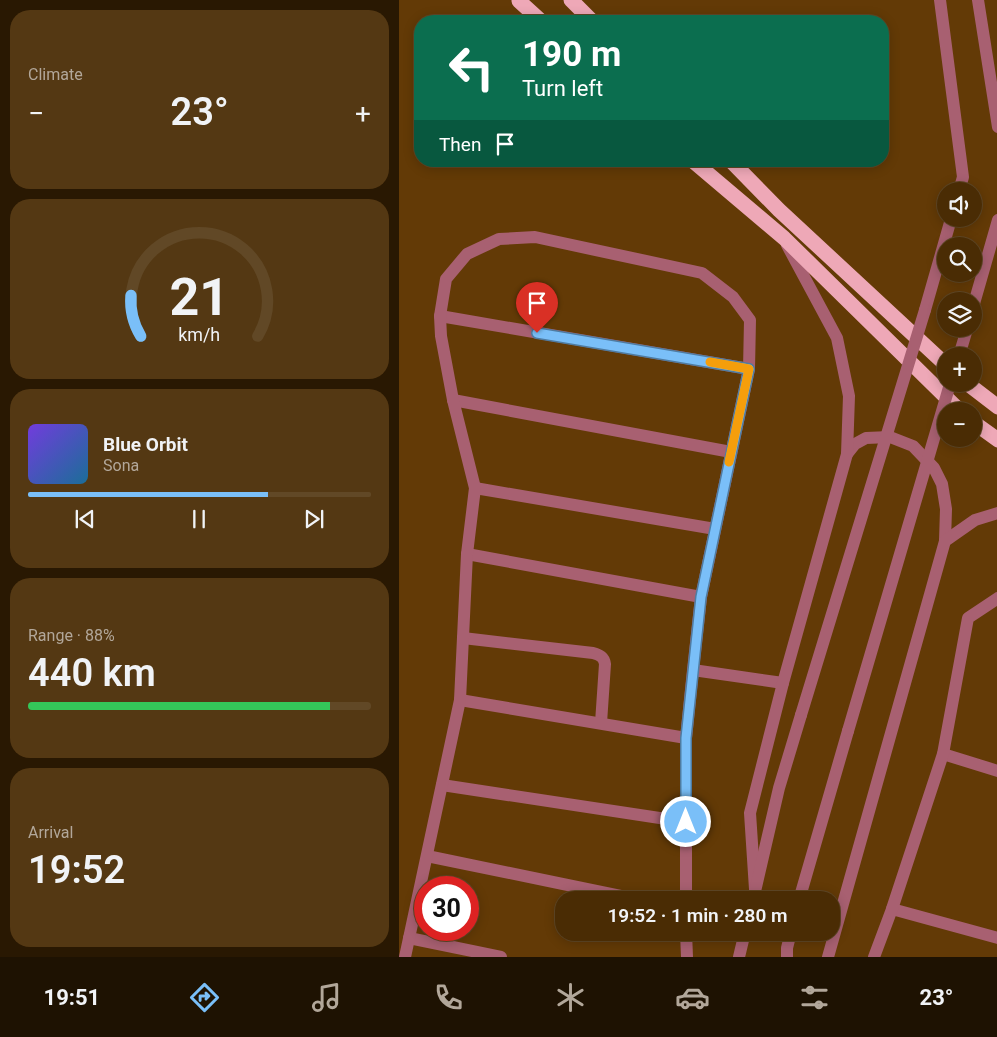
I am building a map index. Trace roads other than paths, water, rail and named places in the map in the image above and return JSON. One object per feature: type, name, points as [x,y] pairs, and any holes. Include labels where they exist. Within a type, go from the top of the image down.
[{"type":"highway","points":[[571,0],[586,15]]},
{"type":"highway","points":[[519,1],[534,15]]},
{"type":"highway","points":[[700,167],[784,238],[951,402]]},
{"type":"highway","points":[[737,167],[786,216],[937,357]]},
{"type":"highway","points":[[978,392],[997,407]]},
{"type":"highway","points":[[982,429],[997,440]]},
{"type":"street","points":[[940,0],[963,177],[962,182]]},
{"type":"street","points":[[977,0],[997,127]]},
{"type":"street","points":[[977,292],[997,220]]},
{"type":"street","points":[[755,891],[779,788],[949,227]]},
{"type":"street","points":[[405,957],[460,700],[467,554],[475,488],[453,400],[441,336],[440,316],[446,280],[467,254],[499,239],[535,237],[702,273],[733,297],[750,320],[749,369],[701,597],[686,738],[686,891]]},
{"type":"street","points":[[754,891],[750,813],[783,683],[847,454],[849,396],[837,338],[784,238]]},
{"type":"street","points":[[440,316],[749,369]]},
{"type":"street","points":[[802,891],[949,392]]},
{"type":"street","points":[[453,400],[731,452]]},
{"type":"street","points":[[828,957],[945,541],[946,509],[942,484],[934,468],[913,446],[890,437],[866,438],[855,444],[847,454]]},
{"type":"street","points":[[475,488],[715,529]]},
{"type":"street","points":[[945,541],[975,520],[997,513]]},
{"type":"street","points":[[467,554],[701,597]]},
{"type":"street","points":[[874,957],[892,909],[943,754],[969,618],[997,598]]},
{"type":"street","points":[[463,638],[600,655],[604,659],[605,664],[601,723]]},
{"type":"street","points":[[693,670],[783,683]]},
{"type":"street","points":[[460,700],[686,738]]},
{"type":"street","points":[[943,754],[997,771]]},
{"type":"street","points":[[441,785],[686,822]]},
{"type":"street","points":[[427,856],[597,891]]},
{"type":"street","points":[[892,909],[997,938]]},
{"type":"street","points":[[409,938],[501,957]]},
{"type":"street","points":[[686,941],[687,957]]},
{"type":"street","points":[[739,957],[743,941]]},
{"type":"street","points":[[787,957],[789,941]]}]
